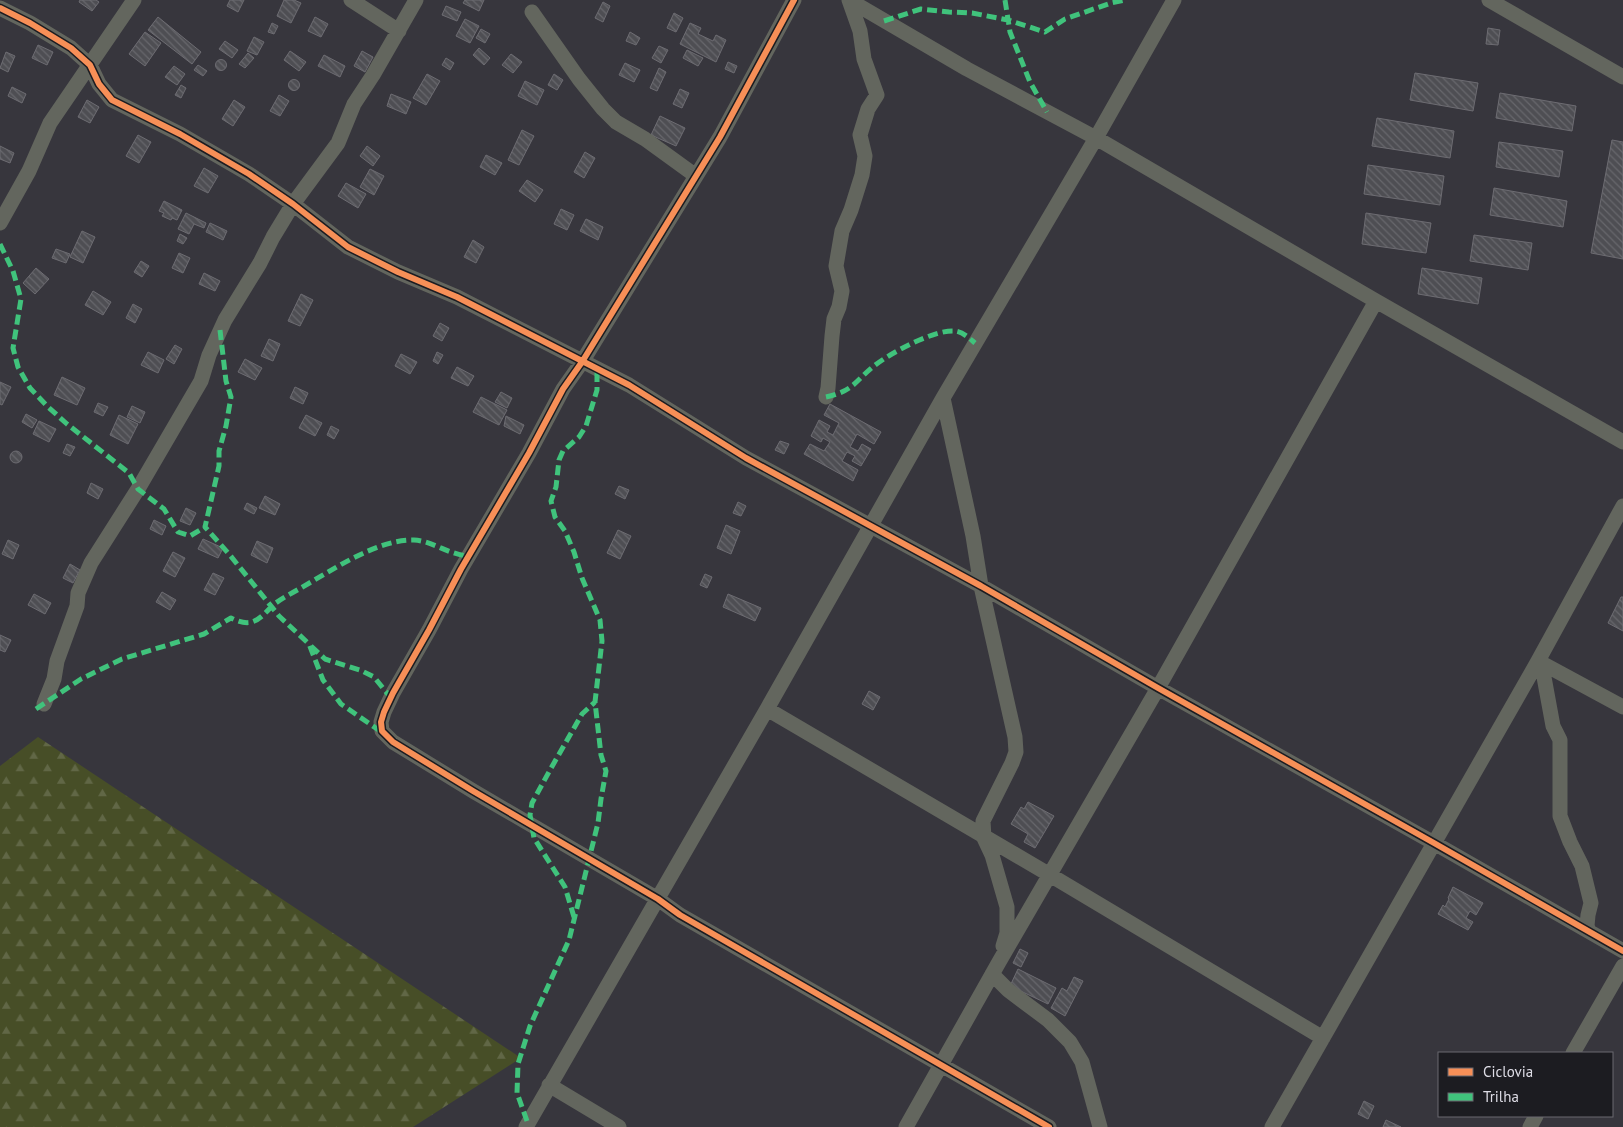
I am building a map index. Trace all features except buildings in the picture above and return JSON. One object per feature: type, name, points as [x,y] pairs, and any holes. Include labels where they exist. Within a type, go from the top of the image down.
[{"type":"street","points":[[0,223],[29,171],[50,123],[134,0]]},
{"type":"street","points":[[351,0],[398,31]]},
{"type":"street","points":[[44,704],[77,606],[78,593],[91,563],[188,405],[201,381],[209,355],[224,320],[260,264],[273,237],[293,204],[338,143],[354,104],[416,0]]},
{"type":"street","points":[[794,0],[720,137],[582,362],[563,389],[529,453],[461,569],[393,693],[381,722],[382,731],[393,742],[472,791],[658,899],[680,915],[1049,1127]]},
{"type":"street","points":[[849,0],[967,69],[1096,138],[1623,442]]},
{"type":"street","points":[[826,397],[834,318],[839,307],[842,291],[836,266],[838,248],[842,231],[862,175],[865,156],[860,135],[868,109],[877,95],[864,58],[860,32],[849,0]]},
{"type":"street","points":[[526,1127],[767,709],[869,525],[1096,138],[1174,0]]},
{"type":"street","points":[[1489,0],[1512,7],[1623,77]]},
{"type":"street","points":[[0,8],[30,23],[71,48],[90,65],[99,84],[112,100],[180,134],[249,174],[293,204],[348,247],[457,298],[629,385],[746,458],[981,586],[1623,950]]},
{"type":"street","points":[[532,12],[579,79],[616,122],[644,139],[696,176]]},
{"type":"street","points":[[906,1127],[1158,688],[1376,301]]},
{"type":"street","points":[[943,398],[973,536],[981,586],[1015,737],[1016,752],[983,821],[984,838],[992,855],[1007,907],[1007,933],[996,968],[1008,990],[1048,1020],[1070,1042],[1082,1062],[1100,1127]]},
{"type":"street","points":[[1272,1127],[1538,661],[1623,506]]},
{"type":"street","points":[[1538,661],[1623,707]]},
{"type":"street","points":[[1538,661],[1546,685],[1553,726],[1560,740],[1560,816],[1582,866],[1592,903],[1588,915],[1587,926],[1589,931]]},
{"type":"street","points":[[767,709],[1323,1038]]},
{"type":"street","points":[[1574,1052],[1623,966]]},
{"type":"street","points":[[549,1085],[619,1127]]},
{"type":"green space","points":[[38,737],[521,1058],[413,1127],[0,1127],[0,766]]},
{"type":"marked path","points":[[1005,0],[1010,32],[1030,82],[1047,112]]},
{"type":"marked path","points":[[884,21],[921,9],[972,13],[1008,20],[1045,32],[1065,19],[1125,0]]},
{"type":"marked path","points":[[0,244],[13,271],[21,299],[13,348],[18,367],[30,388],[67,424],[129,473],[138,489],[164,509],[178,532],[190,536],[205,527]]},
{"type":"marked path","points":[[220,330],[226,381],[231,397],[219,451],[219,466],[205,527],[279,616],[309,644],[323,680],[341,704],[383,733]]},
{"type":"marked path","points":[[826,397],[848,389],[881,361],[901,349],[936,334],[955,331],[963,334],[975,343]]},
{"type":"marked path","points":[[527,1121],[517,1093],[518,1064],[530,1026],[569,940],[598,823],[606,771],[601,755],[595,702],[602,641],[600,620],[565,531],[555,517],[551,501],[556,487],[559,460],[563,451],[579,437],[586,426],[597,390],[597,370]]},
{"type":"marked path","points":[[36,709],[81,679],[122,659],[204,634],[231,618],[249,623],[255,621],[273,605],[289,595],[370,550],[400,541],[414,540],[469,556]]},
{"type":"marked path","points":[[311,646],[325,659],[360,670],[374,677],[391,698]]},
{"type":"marked path","points":[[574,917],[565,887],[534,838],[530,815],[532,803],[582,714],[595,702]]},
{"type":"cycle path","points":[[794,0],[720,137],[582,362],[563,389],[529,453],[461,569],[393,693],[381,722],[382,731],[393,742],[658,899],[680,915],[1049,1127]]},
{"type":"cycle path","points":[[0,8],[30,23],[71,48],[90,65],[99,84],[112,100],[180,134],[249,174],[293,204],[348,247],[398,272],[457,297],[629,385],[746,458],[981,586],[1623,951]]}]
